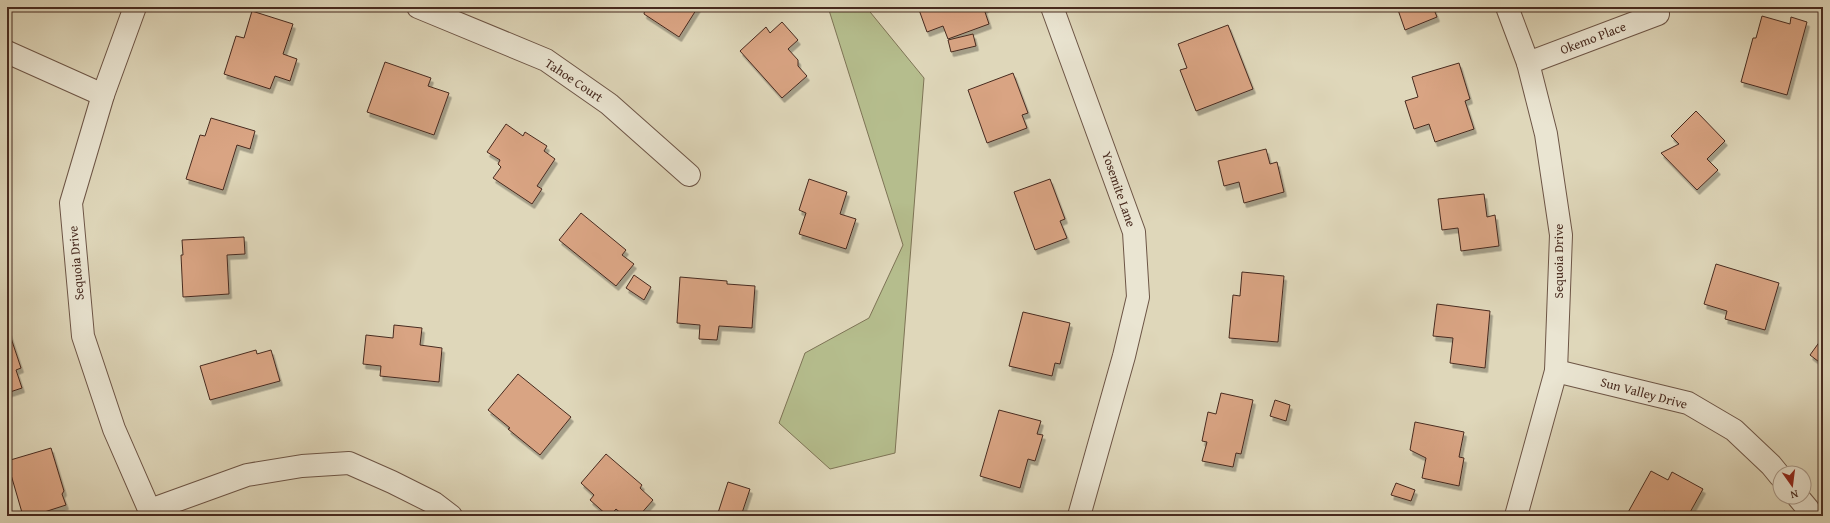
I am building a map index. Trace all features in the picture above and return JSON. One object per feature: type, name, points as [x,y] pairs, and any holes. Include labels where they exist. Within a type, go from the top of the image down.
[{"type":"street","name":"Sequoia Drive","points":[[135,7],[103,95],[71,202],[83,336],[114,429],[151,513]]},
{"type":"street","name":"Tahoe Court","points":[[418,7],[546,60],[609,104],[689,175]]},
{"type":"street","name":"Yosemite Lane","points":[[1052,7],[1134,232],[1138,297],[1124,356],[1079,516]]},
{"type":"street","name":"Sequoia Drive","points":[[1507,7],[1528,63],[1546,134],[1561,234],[1556,371],[1516,516]]},
{"type":"street","name":"Okemo Place","points":[[1528,63],[1658,14]]},
{"type":"street","points":[[7,52],[103,95]]},
{"type":"street","name":"Sun Valley Drive","points":[[1556,371],[1688,403],[1734,430],[1772,466]]},
{"type":"street","points":[[151,513],[247,474],[302,466],[349,463],[434,503],[451,516]]},
{"type":"street","points":[[1804,505],[1811,516]]},
{"type":"green space","points":[[828,7],[866,7],[924,78],[895,453],[830,469],[779,423],[805,353],[869,318],[903,245]]},
{"type":"building","points":[[641,7],[698,7],[679,37],[644,14],[645,9]]},
{"type":"building","points":[[918,7],[987,7],[984,9],[989,24],[948,39],[943,26],[927,32]]},
{"type":"building","points":[[1397,7],[1433,7],[1437,17],[1405,30]]},
{"type":"building","points":[[252,11],[293,24],[283,54],[297,59],[290,81],[275,76],[270,89],[224,74],[236,36],[244,38]]},
{"type":"building","points":[[1762,16],[1790,24],[1791,17],[1807,22],[1787,95],[1741,82],[1753,38],[1756,38]]},
{"type":"building","points":[[782,22],[798,40],[788,49],[798,60],[798,66],[807,76],[782,98],[740,51],[766,27],[770,33]]},
{"type":"building","points":[[1228,25],[1253,89],[1196,111],[1180,70],[1187,68],[1178,44]]},
{"type":"building","points":[[973,34],[976,46],[951,52],[948,40]]},
{"type":"building","points":[[385,62],[431,78],[428,86],[449,93],[434,135],[367,112]]},
{"type":"building","points":[[1459,63],[1470,99],[1465,101],[1474,129],[1435,142],[1429,124],[1414,129],[1405,101],[1418,97],[1412,77]]},
{"type":"building","points":[[1013,73],[1028,113],[1022,115],[1027,128],[987,143],[968,90]]},
{"type":"building","points":[[1696,111],[1725,141],[1707,159],[1718,170],[1697,190],[1661,153],[1679,144],[1671,136]]},
{"type":"building","points":[[211,118],[255,131],[250,149],[237,145],[223,190],[186,179],[200,135],[205,136]]},
{"type":"building","points":[[506,124],[523,136],[525,132],[547,146],[544,151],[555,159],[537,186],[542,189],[532,204],[493,178],[501,167],[498,164],[500,160],[487,152]]},
{"type":"building","points":[[1266,149],[1270,164],[1277,162],[1284,192],[1244,203],[1239,182],[1224,186],[1218,161]]},
{"type":"building","points":[[809,179],[847,192],[840,214],[856,219],[846,249],[799,234],[806,213],[799,210]]},
{"type":"building","points":[[1050,179],[1065,219],[1060,221],[1067,238],[1035,250],[1014,192]]},
{"type":"building","points":[[1484,194],[1487,217],[1495,215],[1499,246],[1461,251],[1458,228],[1442,230],[1438,199]]},
{"type":"building","points":[[581,213],[626,250],[622,255],[634,264],[616,286],[559,240]]},
{"type":"building","points":[[244,237],[245,254],[227,255],[229,294],[183,297],[181,255],[183,255],[182,240]]},
{"type":"building","points":[[1716,264],[1779,283],[1765,330],[1725,319],[1727,311],[1704,304]]},
{"type":"building","points":[[1242,272],[1284,276],[1278,342],[1229,338],[1233,295],[1240,296]]},
{"type":"building","points":[[634,275],[651,287],[644,300],[626,288]]},
{"type":"building","points":[[680,277],[727,281],[727,284],[755,286],[752,328],[719,326],[717,340],[699,339],[700,325],[677,323]]},
{"type":"building","points":[[1437,304],[1490,311],[1485,368],[1450,363],[1453,338],[1433,336]]},
{"type":"building","points":[[1023,312],[1070,323],[1060,364],[1055,363],[1052,376],[1009,366]]},
{"type":"building","points":[[394,325],[422,328],[420,345],[442,348],[439,382],[380,376],[381,366],[363,364],[366,335],[393,338]]},
{"type":"building","points":[[7,326],[21,368],[16,370],[22,388],[7,393]]},
{"type":"building","points":[[1823,337],[1823,365],[1810,355]]},
{"type":"building","points":[[256,350],[257,354],[271,350],[280,381],[210,400],[200,366]]},
{"type":"building","points":[[518,374],[571,417],[540,455],[508,429],[510,428],[488,410]]},
{"type":"building","points":[[1221,393],[1253,400],[1241,454],[1236,453],[1233,467],[1202,461],[1207,442],[1202,441],[1208,412],[1216,414]]},
{"type":"building","points":[[1275,400],[1290,405],[1286,421],[1270,416]]},
{"type":"building","points":[[999,410],[1041,421],[1037,434],[1043,435],[1035,461],[1028,459],[1020,488],[980,476]]},
{"type":"building","points":[[1415,422],[1464,432],[1459,457],[1464,458],[1459,486],[1422,478],[1426,458],[1410,450]]},
{"type":"building","points":[[51,448],[64,491],[62,494],[66,505],[32,516],[23,516],[7,461]]},
{"type":"building","points":[[606,454],[642,485],[640,488],[653,500],[639,516],[624,516],[616,509],[610,516],[608,516],[590,500],[594,495],[581,483]]},
{"type":"building","points":[[1651,471],[1668,480],[1672,472],[1703,489],[1688,516],[1672,516],[1664,511],[1661,516],[1626,516]]},
{"type":"building","points":[[728,482],[750,489],[741,516],[717,516]]},
{"type":"building","points":[[1396,483],[1415,490],[1411,501],[1391,495]]}]
